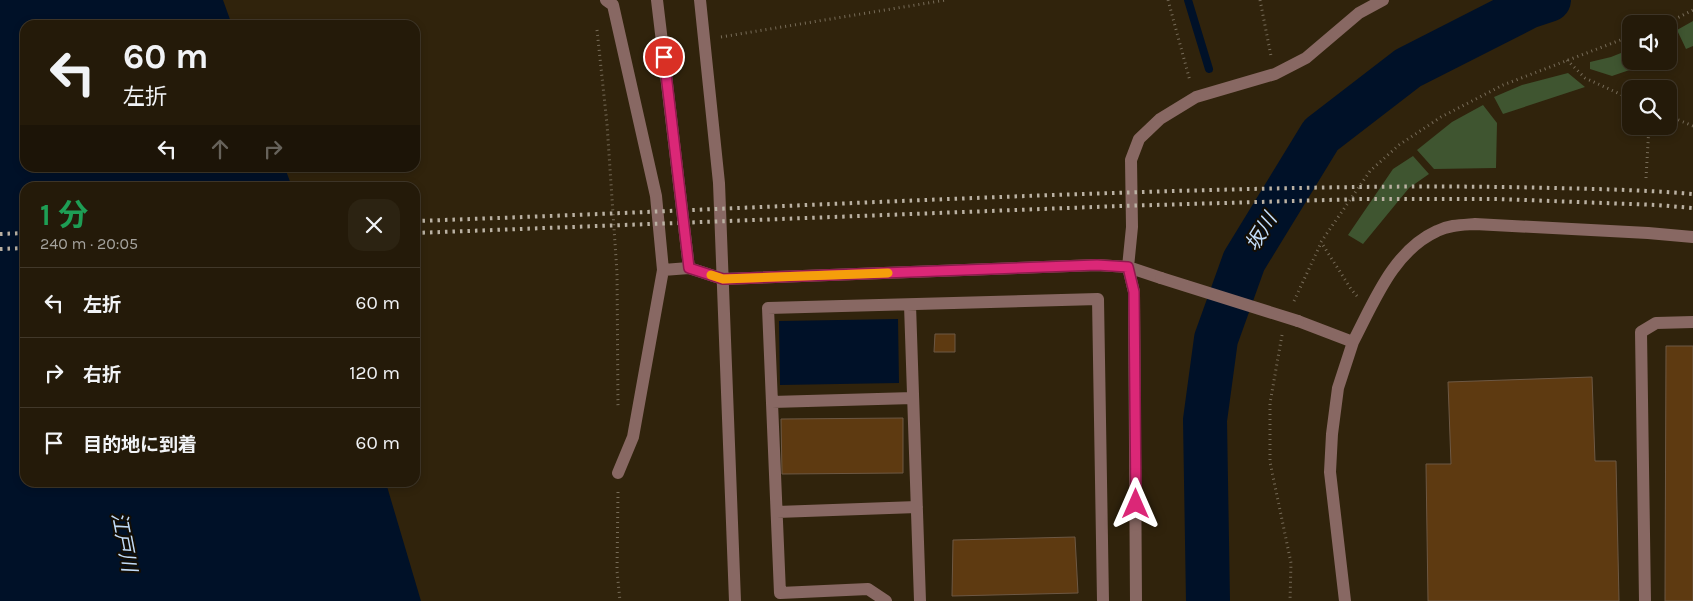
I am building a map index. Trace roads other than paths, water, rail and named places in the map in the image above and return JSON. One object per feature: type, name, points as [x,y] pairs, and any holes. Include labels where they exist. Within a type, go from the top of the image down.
[{"type":"street","points":[[606,0],[613,5],[656,196],[663,270],[634,437],[618,474]]},
{"type":"street","points":[[657,0],[689,268]]},
{"type":"street","points":[[700,0],[719,183],[736,601]]},
{"type":"street","points":[[1136,601],[1134,292],[1128,267],[1132,227],[1131,160],[1139,139],[1160,119],[1196,97],[1275,74],[1306,58],[1359,14],[1383,0]]},
{"type":"street","points":[[1345,601],[1330,472],[1332,434],[1338,388],[1353,342],[1370,308],[1389,274],[1407,253],[1424,238],[1439,230],[1458,225],[1475,224],[1693,237]]},
{"type":"street","points":[[663,270],[689,268],[723,279],[1097,265],[1128,267],[1298,321],[1353,342]]},
{"type":"street","points":[[886,601],[868,590],[780,593],[768,308],[1098,300],[1102,601]]},
{"type":"street","points":[[910,305],[920,601]]},
{"type":"street","points":[[1645,601],[1641,332],[1656,323],[1693,322]]},
{"type":"street","points":[[772,402],[913,398]]},
{"type":"street","points":[[777,512],[917,507]]},
{"type":"water","name":"江戸川","points":[[0,0],[223,0],[230,20],[20,20],[20,172],[286,172],[290,182],[20,182],[20,487],[387,487],[421,601],[0,601]]},
{"type":"water","points":[[898,319],[899,383],[780,385],[779,321]]},
{"type":"waterway","points":[[1188,0],[1209,69]]},
{"type":"waterway","name":"坂川","points":[[1208,601],[1205,420],[1216,339],[1244,261],[1321,135],[1408,68],[1528,7],[1549,0]]},
{"type":"railway","points":[[420,221],[1112,193],[1296,188],[1509,187],[1693,194]]},
{"type":"railway","points":[[420,233],[1120,206],[1361,199],[1498,199],[1693,208]]},
{"type":"railway","points":[[0,234],[20,233]]},
{"type":"railway","points":[[0,249],[20,248]]}]
